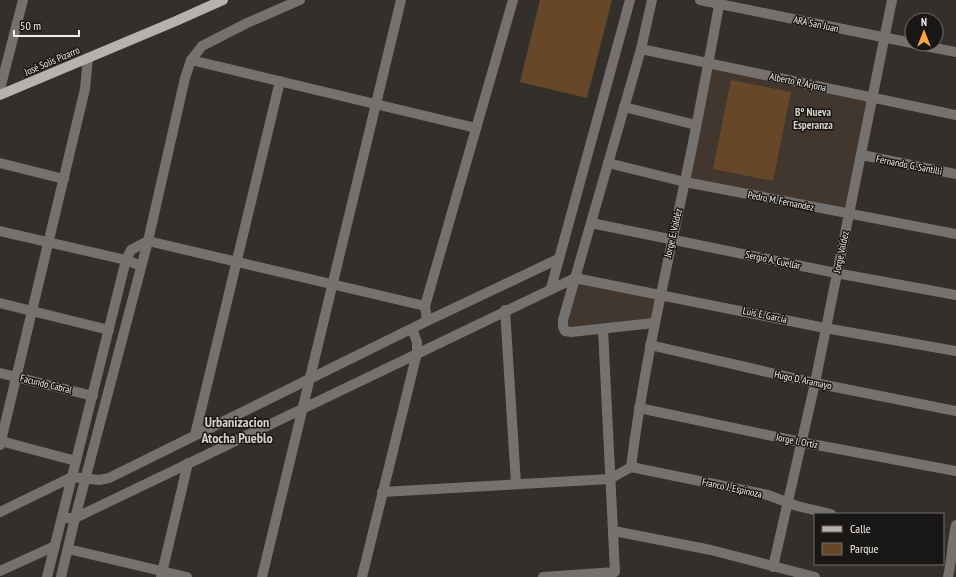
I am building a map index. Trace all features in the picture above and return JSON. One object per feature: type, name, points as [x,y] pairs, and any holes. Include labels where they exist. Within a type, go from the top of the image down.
[{"type":"main road","name":"José Solís Pizarro","points":[[0,95],[223,0]]},
{"type":"street","points":[[0,89],[23,0]]},
{"type":"street","points":[[61,577],[75,518],[148,241],[185,78],[191,60],[202,46],[247,23],[300,0]]},
{"type":"street","points":[[262,577],[401,0]]},
{"type":"street","points":[[427,321],[425,306],[513,0]]},
{"type":"street","points":[[551,288],[630,0]]},
{"type":"street","points":[[652,0],[641,49],[563,320],[563,327],[565,331],[571,332],[654,323]]},
{"type":"street","name":"ARA San Juan","points":[[700,0],[720,2],[904,42]]},
{"type":"street","name":"Jorge Valdez","points":[[773,567],[786,502],[814,383],[862,155],[892,0]]},
{"type":"street","name":"Jorge E. Valdéz","points":[[631,467],[639,408],[654,323],[685,182],[720,2]]},
{"type":"street","name":"Alberto R. Arjona","points":[[641,49],[956,115]]},
{"type":"street","points":[[944,50],[956,52]]},
{"type":"street","points":[[76,461],[0,443],[85,89],[88,58]]},
{"type":"street","points":[[191,60],[476,128]]},
{"type":"street","points":[[195,436],[280,81]]},
{"type":"street","points":[[624,107],[696,125]]},
{"type":"street","name":"Fernando G. Santilli","points":[[862,155],[956,174]]},
{"type":"street","points":[[0,163],[64,179]]},
{"type":"street","name":"Pedro M. Fernandez","points":[[608,163],[685,182],[956,234]]},
{"type":"street","name":"Sergio A. Cuellar","points":[[591,223],[836,273],[956,295]]},
{"type":"street","points":[[0,231],[126,260],[141,266]]},
{"type":"street","points":[[48,577],[126,260],[131,250],[148,241],[425,306]]},
{"type":"street","points":[[80,499],[90,489],[109,478],[309,381],[427,321],[558,259]]},
{"type":"street","points":[[62,518],[75,518],[505,310],[575,278]]},
{"type":"street","name":"Luis E. García","points":[[575,278],[825,328],[956,351]]},
{"type":"street","points":[[0,303],[109,330]]},
{"type":"street","points":[[505,310],[516,484]]},
{"type":"street","points":[[362,577],[417,353],[417,342],[412,329]]},
{"type":"street","points":[[543,577],[616,574],[602,329]]},
{"type":"street","name":"Hugo D. Aramayo","points":[[650,345],[814,383],[956,410]]},
{"type":"street","name":"Facundo Cabral","points":[[0,372],[93,396]]},
{"type":"street","name":"Jorge I. Ortiz","points":[[639,408],[801,442],[956,471]]},
{"type":"street","points":[[161,574],[188,463]]},
{"type":"street","points":[[382,492],[610,480],[631,467]]},
{"type":"street","name":"Franco J. Espinoza","points":[[631,467],[768,495],[786,502],[827,513]]},
{"type":"street","points":[[0,512],[72,477],[85,480],[109,478]]},
{"type":"street","points":[[948,577],[952,561],[950,543],[956,525]]},
{"type":"street","points":[[614,532],[711,550],[815,577]]},
{"type":"street","points":[[0,571],[55,546]]},
{"type":"street","points":[[68,549],[161,574],[187,577]]},
{"type":"shaded area","points":[[709,63],[871,99],[848,212],[686,181]]},
{"type":"shaded area","points":[[575,279],[659,294],[654,323],[566,330]]},
{"type":"green space","points":[[540,0],[612,0],[587,98],[520,82]]},
{"type":"green space","points":[[731,80],[791,92],[773,181],[713,169]]},
{"type":"district","name":"Bº Nueva Esperanza","points":[[813,118]]},
{"type":"district","name":"Urbanizacion Atocha Pueblo","points":[[237,430]]}]
